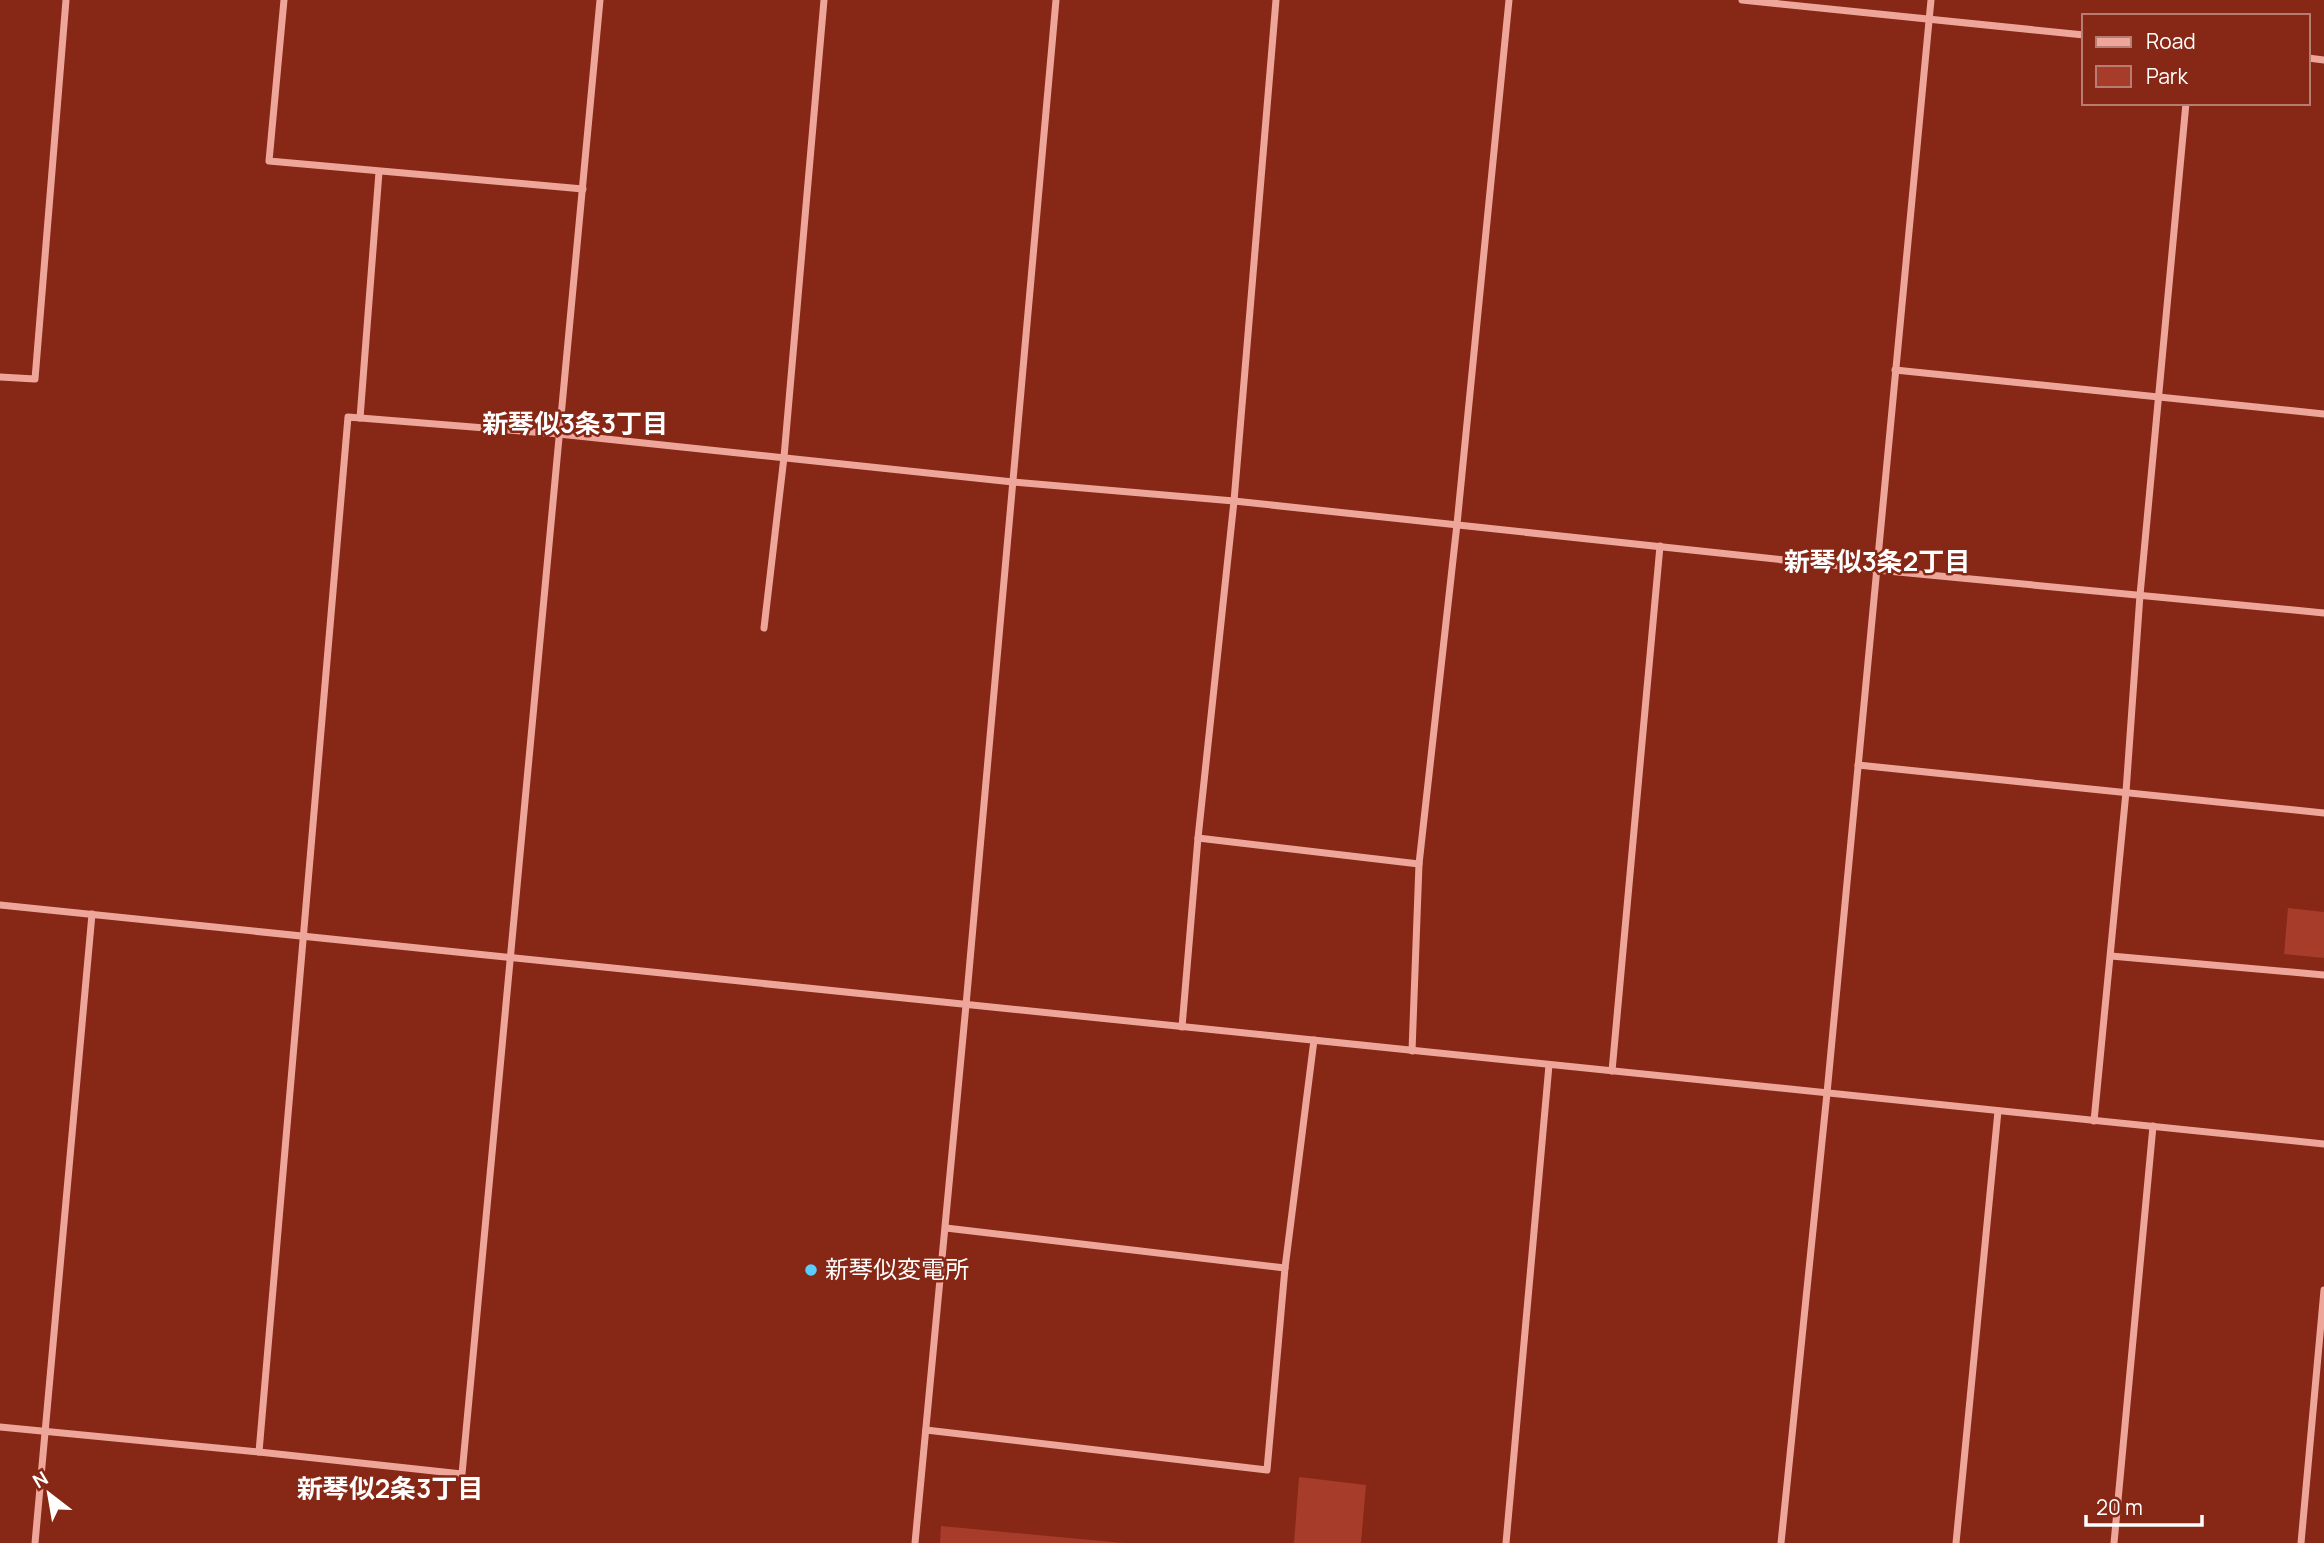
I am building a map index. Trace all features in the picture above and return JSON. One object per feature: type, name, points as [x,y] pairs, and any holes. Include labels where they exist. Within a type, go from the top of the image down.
[{"type":"street","points":[[0,377],[35,379],[66,0]]},
{"type":"street","points":[[284,0],[269,161],[583,189]]},
{"type":"street","points":[[0,1427],[462,1474],[600,0]]},
{"type":"street","points":[[764,628],[784,457],[824,0]]},
{"type":"street","points":[[915,1543],[946,1228],[1056,0]]},
{"type":"street","points":[[1182,1027],[1198,838],[1234,501],[1276,0]]},
{"type":"street","points":[[1412,1051],[1419,864],[1457,524],[1509,0]]},
{"type":"street","points":[[1742,0],[2082,35]]},
{"type":"street","points":[[1781,1543],[1827,1093],[1931,0]]},
{"type":"street","points":[[2094,1121],[2126,792],[2140,595],[2186,105]]},
{"type":"street","points":[[360,418],[379,172]]},
{"type":"street","points":[[1895,370],[2324,414]]},
{"type":"street","points":[[259,1452],[348,417],[559,434],[2324,613]]},
{"type":"street","points":[[1612,1071],[1660,546]]},
{"type":"street","points":[[1858,765],[2324,813]]},
{"type":"street","points":[[1198,838],[1419,864]]},
{"type":"street","points":[[0,905],[2324,1144]]},
{"type":"street","points":[[35,1543],[92,914]]},
{"type":"street","points":[[2111,956],[2324,975]]},
{"type":"street","points":[[926,1430],[1267,1470],[1285,1268],[1314,1040]]},
{"type":"street","points":[[1506,1543],[1549,1065]]},
{"type":"street","points":[[1956,1543],[1998,1111]]},
{"type":"street","points":[[2114,1543],[2153,1126]]},
{"type":"street","points":[[946,1228],[1285,1268]]},
{"type":"street","points":[[2301,1543],[2324,1290]]},
{"type":"green space","points":[[2288,908],[2324,912],[2324,958],[2284,954]]},
{"type":"green space","points":[[1299,1477],[1366,1485],[1361,1543],[1294,1543]]},
{"type":"green space","points":[[941,1526],[1124,1543],[940,1543]]},
{"type":"place","name":"新琴似変電所","points":[[811,1270]]},
{"type":"district","name":"新琴似3条3丁目","points":[[575,424]]},
{"type":"district","name":"新琴似3条2丁目","points":[[1877,562]]},
{"type":"district","name":"新琴似2条3丁目","points":[[390,1489]]}]
